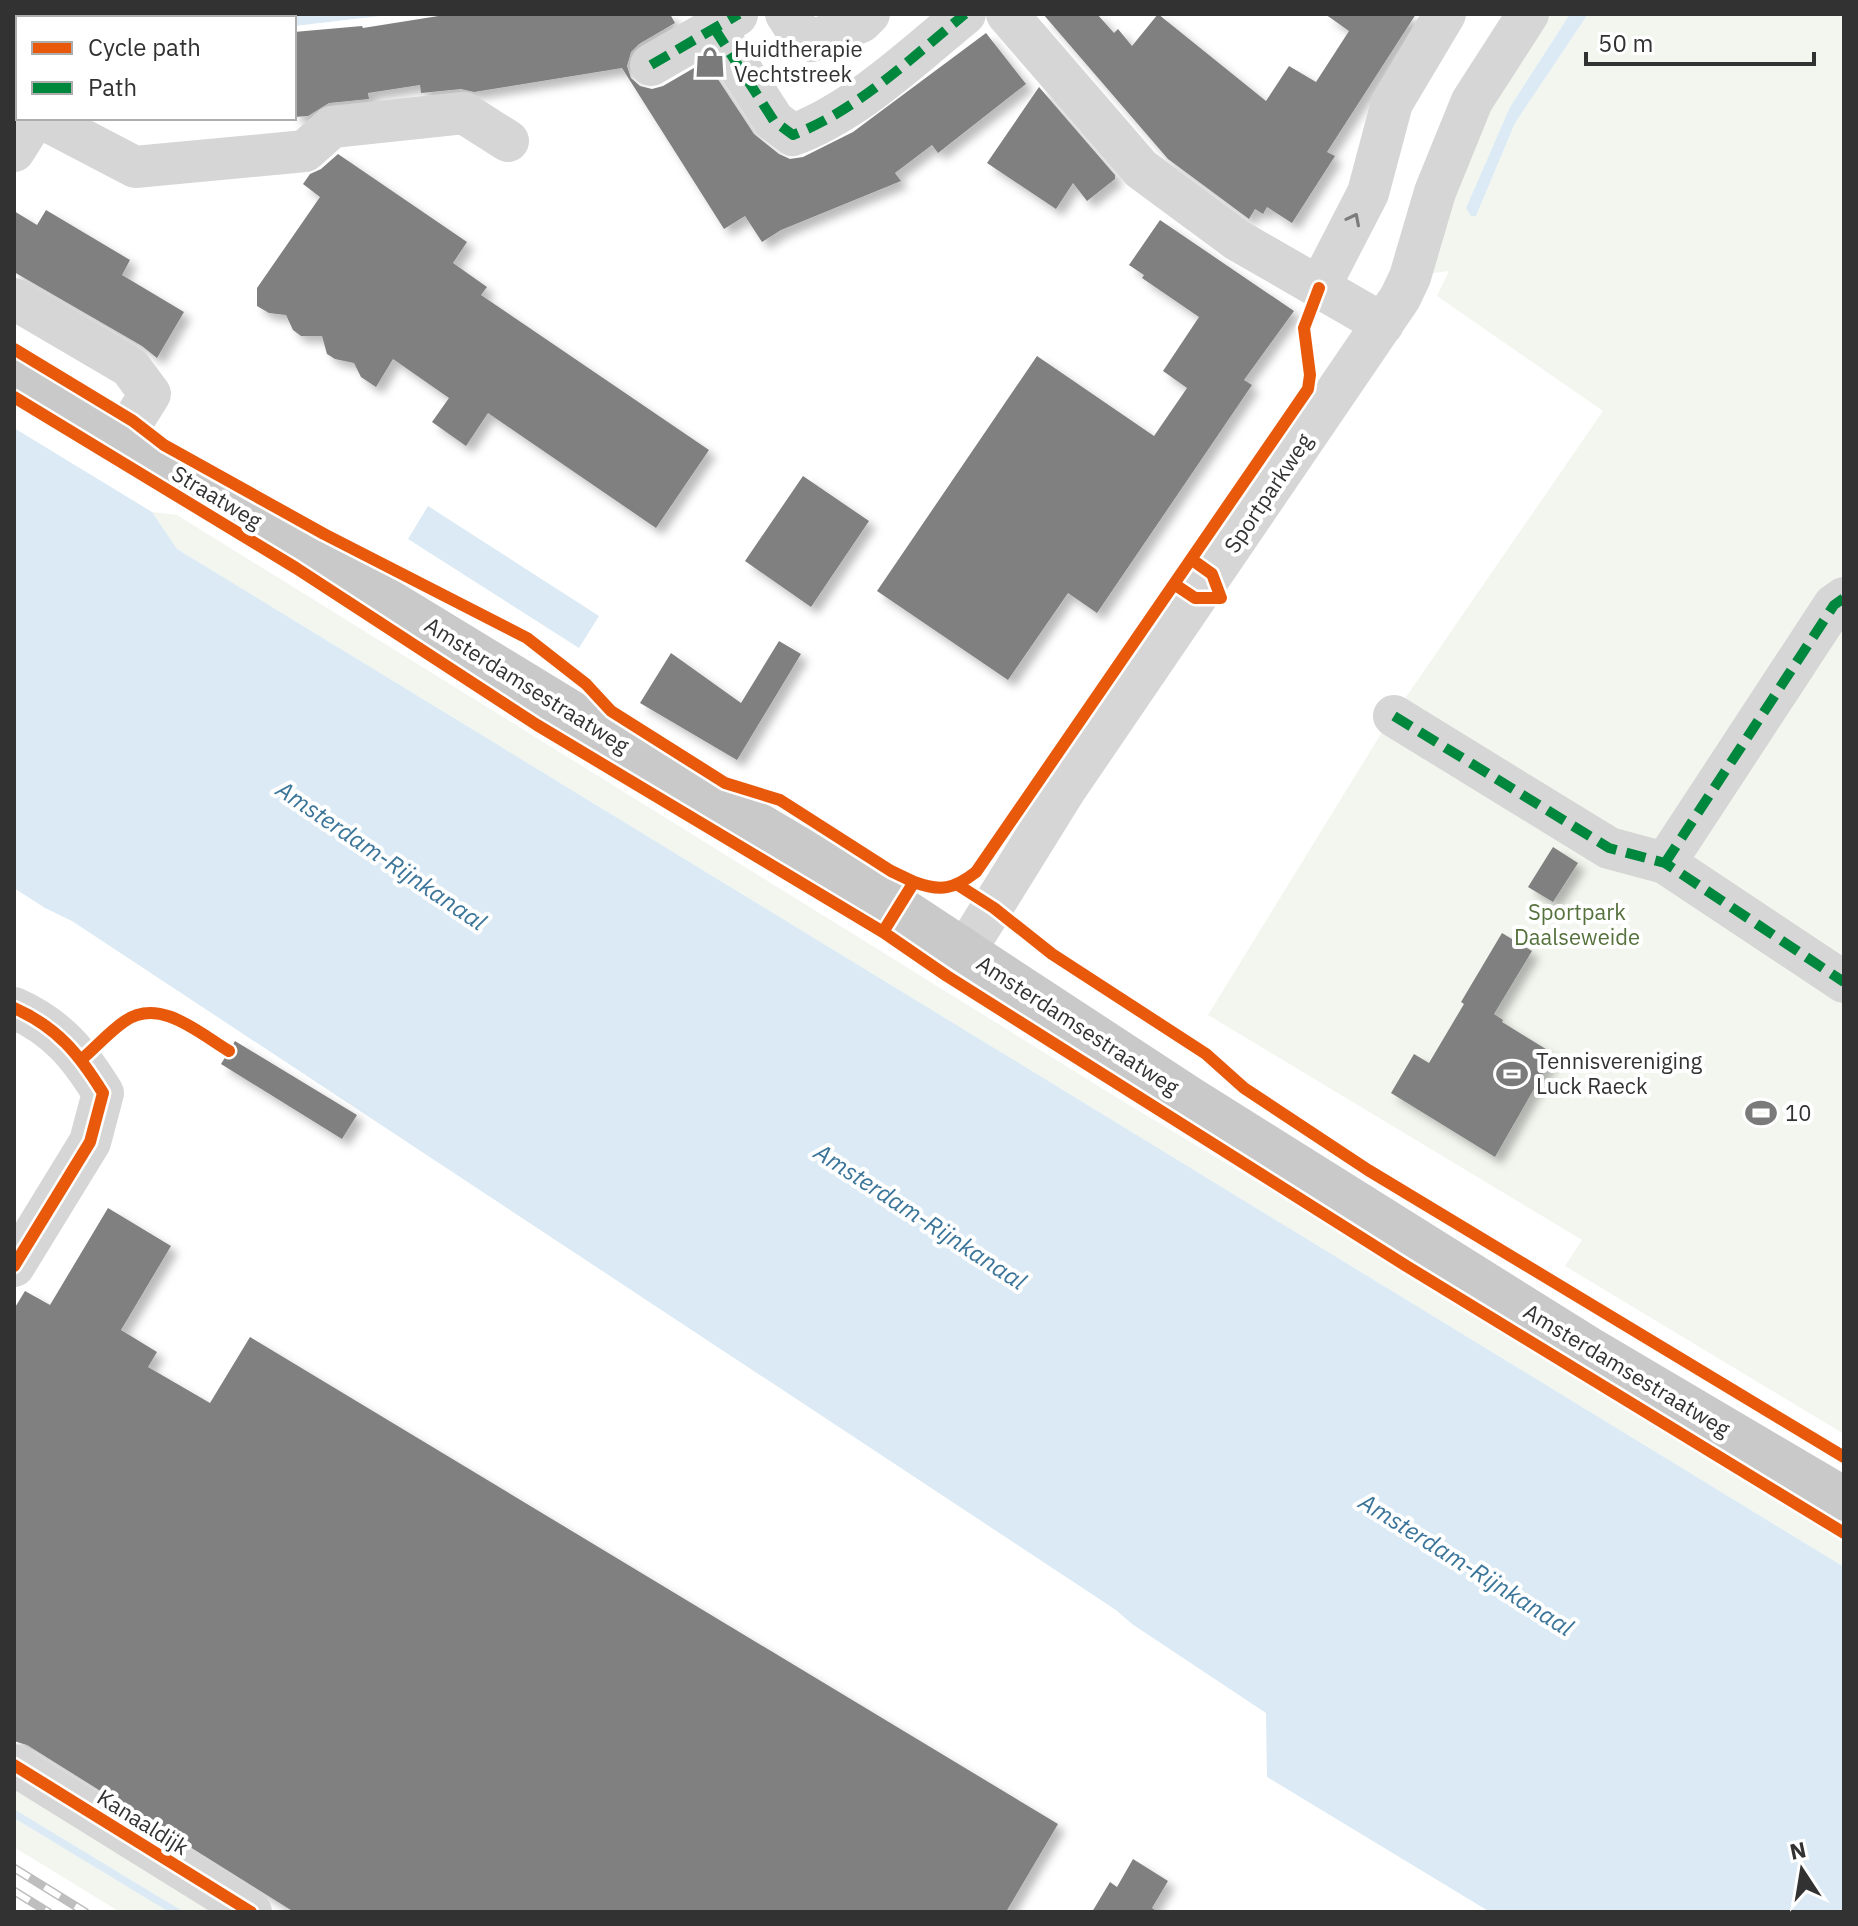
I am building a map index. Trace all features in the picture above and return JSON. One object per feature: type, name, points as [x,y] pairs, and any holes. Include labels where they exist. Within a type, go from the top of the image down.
[{"type":"main road","name":"Straatweg","points":[[14,373],[311,554]]},
{"type":"main road","name":"Amsterdamsestraatweg","points":[[311,554],[898,907],[1189,1098],[1588,1348],[1844,1499]]},
{"type":"street","points":[[786,14],[795,28],[812,41],[861,22],[869,14]]},
{"type":"street","points":[[651,65],[726,21],[774,121],[793,135],[819,125],[881,83],[965,14]]},
{"type":"street","points":[[1007,14],[1141,169],[1237,240],[1383,324]]},
{"type":"street","points":[[1319,288],[1368,193],[1392,103],[1445,14]]},
{"type":"street","name":"Sportparkweg","points":[[965,951],[1065,790],[1383,324],[1410,277],[1435,192],[1472,101],[1528,14]]},
{"type":"street","points":[[14,151],[31,124],[47,121],[135,167],[305,151],[332,127],[464,113],[508,141]]},
{"type":"street","points":[[14,299],[130,367],[150,394],[122,439]]},
{"type":"street","points":[[1665,863],[1834,605],[1844,598]]},
{"type":"street","points":[[1394,716],[1609,848],[1665,863],[1844,982]]},
{"type":"street","points":[[14,1008],[49,1027],[82,1059],[103,1093],[90,1142],[14,1266]]},
{"type":"street","name":"Kanaaldijk","points":[[14,1765],[251,1912]]},
{"type":"green space","name":"Sportpark Daalseweide","points":[[1544,14],[1570,14],[1510,107],[1466,208],[1472,216],[1476,216],[1515,123],[1588,14],[1844,14],[1844,1434],[1565,1266],[1582,1240],[1208,1015],[1384,729],[1603,411],[1437,296],[1449,271],[1420,275],[1475,135]]},
{"type":"green space","points":[[152,512],[177,515],[1121,1100],[1844,1536],[1844,1567],[177,549]]},
{"type":"green space","points":[[14,1789],[218,1912],[184,1912],[14,1809]]},
{"type":"green space","points":[[14,1818],[169,1912],[120,1912],[14,1847]]},
{"type":"water","points":[[397,14],[296,26],[296,16],[16,16],[14,51],[14,15]]},
{"type":"water","points":[[1570,14],[1588,14],[1515,123],[1476,216],[1471,216],[1466,208],[1510,107]]},
{"type":"water","name":"Amsterdam-Rijnkanaal","points":[[14,428],[152,512],[177,549],[1844,1567],[1844,1912],[1490,1912],[1267,1777],[1266,1713],[1132,1624],[1116,1610],[72,921],[14,888]]},
{"type":"water","points":[[428,506],[599,616],[579,648],[408,539]]},
{"type":"water","points":[[14,1809],[184,1912],[169,1912],[14,1818]]},
{"type":"building","points":[[451,14],[670,14],[675,23],[631,52],[627,66],[631,78],[640,86],[652,89],[663,86],[706,61],[754,134],[790,159],[803,157],[853,132],[986,33],[1026,84],[938,153],[932,145],[895,173],[901,181],[781,230],[762,242],[745,216],[724,229],[622,68],[474,92],[461,89],[421,93],[420,85],[368,93],[369,99],[329,103],[308,116],[296,117],[296,32],[363,28]]},
{"type":"building","points":[[1043,14],[1097,14],[1114,33],[1118,29],[1132,46],[1158,14],[1266,101],[1289,66],[1316,82],[1349,31],[1325,14],[1416,14],[1327,152],[1335,156],[1292,223],[1267,207],[1263,214],[1255,209],[1249,219],[1168,159]]},
{"type":"building","points":[[1039,87],[1115,175],[1115,179],[1087,201],[1073,183],[1056,209],[987,163]]},
{"type":"building","points":[[338,154],[467,242],[453,263],[487,287],[481,295],[709,450],[656,528],[488,413],[466,446],[432,422],[449,398],[393,359],[376,387],[361,377],[354,363],[327,354],[322,336],[301,336],[293,330],[286,315],[269,313],[257,306],[257,288],[320,197],[303,184],[310,174]]},
{"type":"building","points":[[46,210],[130,260],[122,275],[184,312],[157,358],[142,346],[14,272],[14,211],[37,225]]},
{"type":"building","points":[[1160,220],[1294,311],[1244,380],[1252,385],[1097,613],[1068,593],[1008,680],[877,591],[1037,356],[1154,436],[1187,388],[1163,371],[1199,317],[1142,278],[1144,275],[1129,265]]},
{"type":"building","points":[[803,476],[869,521],[811,607],[745,561]]},
{"type":"building","points":[[779,641],[801,654],[737,760],[640,703],[671,653],[741,703]]},
{"type":"building","points":[[1553,847],[1578,863],[1553,902],[1528,887]]},
{"type":"building","points":[[1502,933],[1532,951],[1494,1014],[1554,1054],[1495,1157],[1391,1093],[1414,1054],[1429,1063]]},
{"type":"building","points":[[235,1041],[357,1115],[342,1139],[221,1064]]},
{"type":"building","points":[[108,1208],[171,1246],[121,1330],[157,1352],[148,1367],[210,1403],[250,1337],[1058,1824],[1006,1912],[294,1912],[27,1745],[14,1741],[14,1309],[25,1291],[50,1305]]},
{"type":"building","points":[[1133,1859],[1168,1881],[1152,1908],[1158,1912],[1092,1912],[1110,1882],[1117,1887]]},
{"type":"railway","points":[[14,1868],[85,1912]]},
{"type":"railway","points":[[14,1891],[48,1912]]},
{"type":"marked path","points":[[651,65],[739,14]]},
{"type":"marked path","points":[[714,28],[774,121],[793,135],[840,112],[862,97],[965,14]]},
{"type":"marked path","points":[[1665,863],[1834,605],[1844,598]]},
{"type":"marked path","points":[[1394,716],[1609,848],[1665,863],[1844,982]]},
{"type":"cycle path","points":[[883,932],[914,882],[947,887],[976,872],[1308,389],[1310,375],[1304,328],[1319,288]]},
{"type":"cycle path","points":[[14,349],[133,421],[164,445],[324,534],[527,638],[586,684],[611,711],[725,783],[780,800],[891,871],[914,882]]},
{"type":"cycle path","points":[[14,397],[296,568],[537,725],[883,932],[947,976],[1408,1267],[1844,1533]]},
{"type":"cycle path","points":[[1174,584],[1195,598],[1221,598],[1212,574],[1191,559]]},
{"type":"cycle path","points":[[958,885],[994,908],[1052,954],[1206,1054],[1244,1088],[1368,1170],[1844,1457]]},
{"type":"cycle path","points":[[14,1008],[43,1024],[66,1043],[103,1093],[90,1142],[14,1266]]},
{"type":"cycle path","points":[[82,1059],[125,1021],[152,1013],[179,1020],[229,1051]]},
{"type":"cycle path","points":[[14,1765],[251,1912]]},
{"type":"place","name":"Huidtherapie Vechtstreek","points":[[710,62]]},
{"type":"place","name":"Tennisvereniging Luck Raeck","points":[[1512,1074]]},
{"type":"place","name":"10","points":[[1761,1113]]}]
